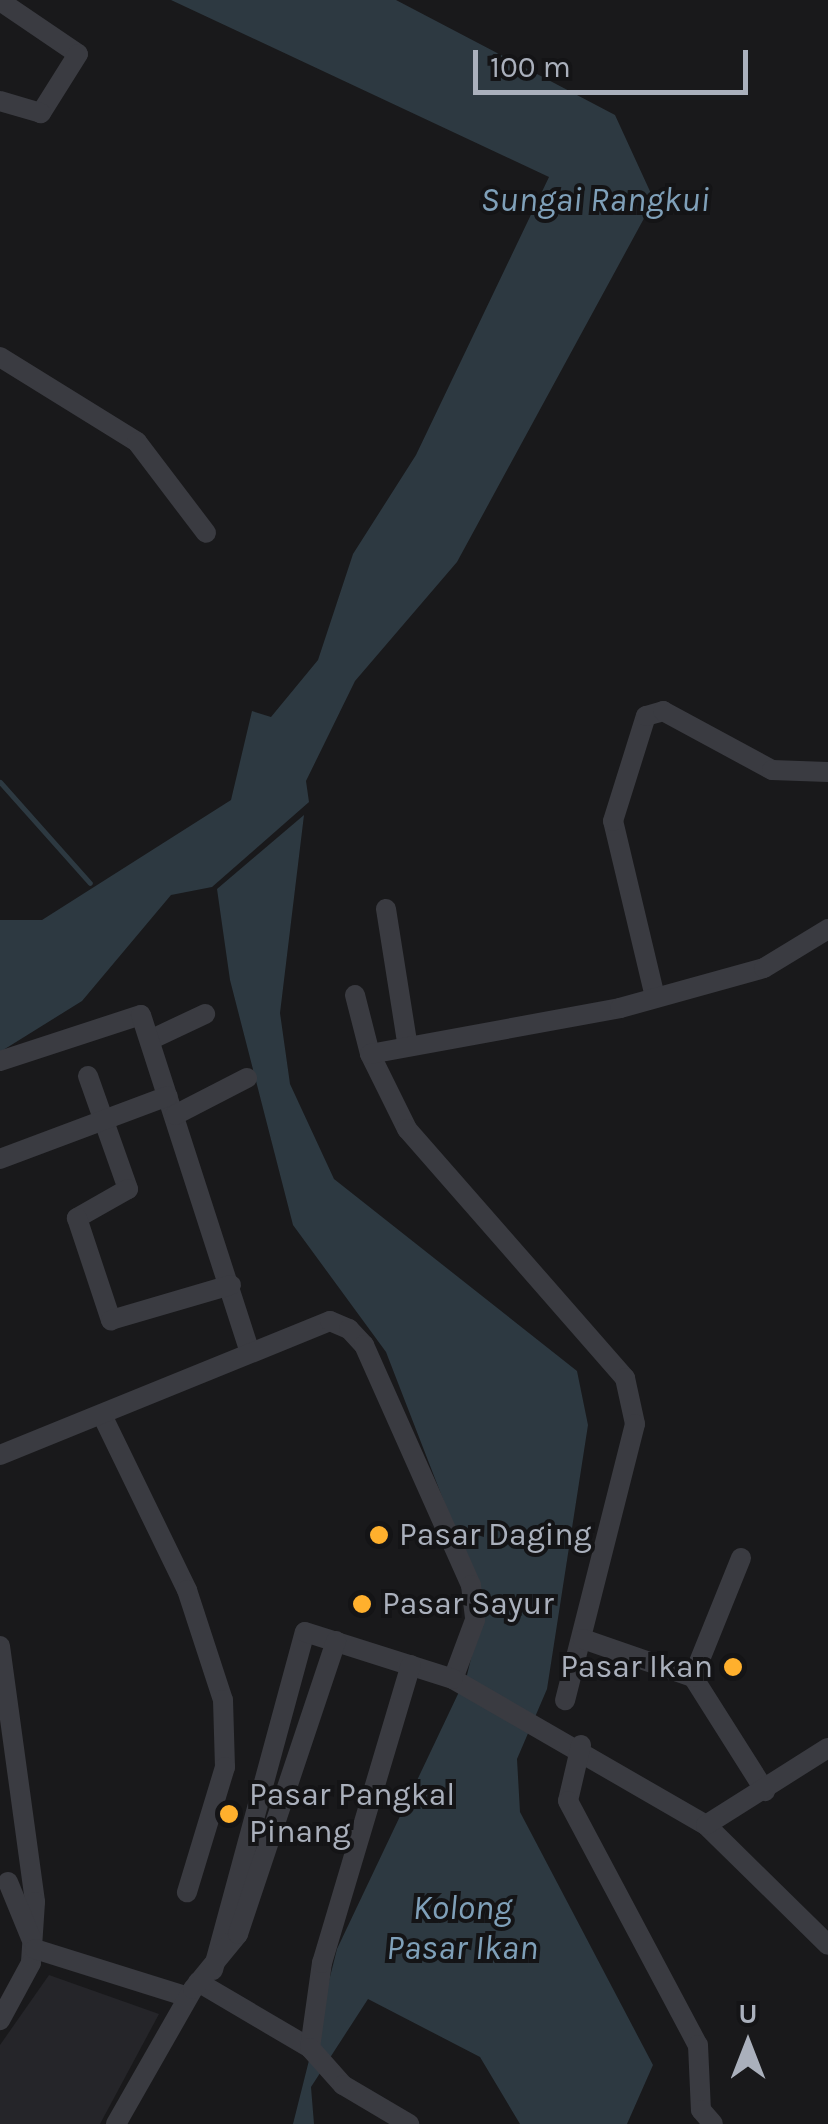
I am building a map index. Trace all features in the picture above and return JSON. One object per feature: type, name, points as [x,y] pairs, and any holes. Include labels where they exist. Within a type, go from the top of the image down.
[{"type":"street","points":[[0,1],[78,54],[40,113],[0,101]]},
{"type":"street","points":[[0,358],[137,442],[206,533]]},
{"type":"street","points":[[654,997],[613,821],[646,716],[663,711],[772,770],[828,772]]},
{"type":"street","points":[[386,908],[406,1042]]},
{"type":"street","points":[[370,1054],[406,1042],[654,997],[764,968],[828,930]]},
{"type":"street","points":[[354,995],[370,1054],[407,1130],[625,1378],[635,1424],[565,1700]]},
{"type":"street","points":[[0,1061],[138,1013],[250,1352]]},
{"type":"street","points":[[150,1040],[205,1014]]},
{"type":"street","points":[[88,1076],[128,1194],[77,1218],[111,1320],[231,1285]]},
{"type":"street","points":[[0,1159],[104,1120],[171,1106],[247,1078]]},
{"type":"street","points":[[0,1454],[330,1321],[364,1345],[471,1585],[474,1626],[455,1681]]},
{"type":"street","points":[[102,1415],[187,1590],[224,1700],[225,1766],[187,1892]]},
{"type":"street","points":[[693,1677],[741,1558]]},
{"type":"street","points":[[268,1821],[268,1783],[306,1632],[455,1681],[582,1746],[706,1825],[825,1937]]},
{"type":"street","points":[[582,1639],[693,1677],[765,1791]]},
{"type":"street","points":[[116,2124],[200,1983],[268,1821],[290,1788],[336,1641]]},
{"type":"street","points":[[0,1646],[34,1872],[35,1950],[0,2020]]},
{"type":"street","points":[[317,2052],[322,1963],[412,1666]]},
{"type":"street","points":[[582,1746],[568,1801],[698,2045],[701,2110],[712,2124]]},
{"type":"street","points":[[706,1825],[828,1748]]},
{"type":"street","points":[[268,1783],[290,1788]]},
{"type":"street","points":[[34,1872],[4,1883],[35,1950]]},
{"type":"street","points":[[35,1950],[200,1983],[317,2052],[343,2085],[409,2124]]},
{"type":"shaded area","points":[[49,1975],[159,2014],[100,2124],[0,2124],[0,2045]]},
{"type":"water","name":"Sungai Rangkui","points":[[171,0],[396,0],[615,115],[654,200],[457,562],[355,681],[306,781],[309,802],[212,887],[171,895],[82,1001],[0,1052],[0,920],[42,920],[231,800],[252,711],[271,717],[318,660],[353,554],[416,455],[549,177]]},
{"type":"water","name":"Kolong Pasar Ikan","points":[[304,815],[280,1013],[290,1084],[334,1179],[577,1371],[588,1425],[547,1689],[517,1759],[520,1812],[653,2065],[627,2124],[520,2124],[480,2057],[368,1999],[311,2087],[314,2124],[293,2124],[337,1949],[467,1675],[484,1605],[386,1352],[293,1225],[230,980],[217,889]]},
{"type":"waterway","points":[[0,782],[90,883]]},
{"type":"place","name":"Pasar Daging","points":[[379,1535]]},
{"type":"place","name":"Pasar Sayur","points":[[362,1604]]},
{"type":"place","name":"Pasar Ikan","points":[[733,1667]]},
{"type":"place","name":"Pasar Pangkal Pinang","points":[[229,1814]]}]
